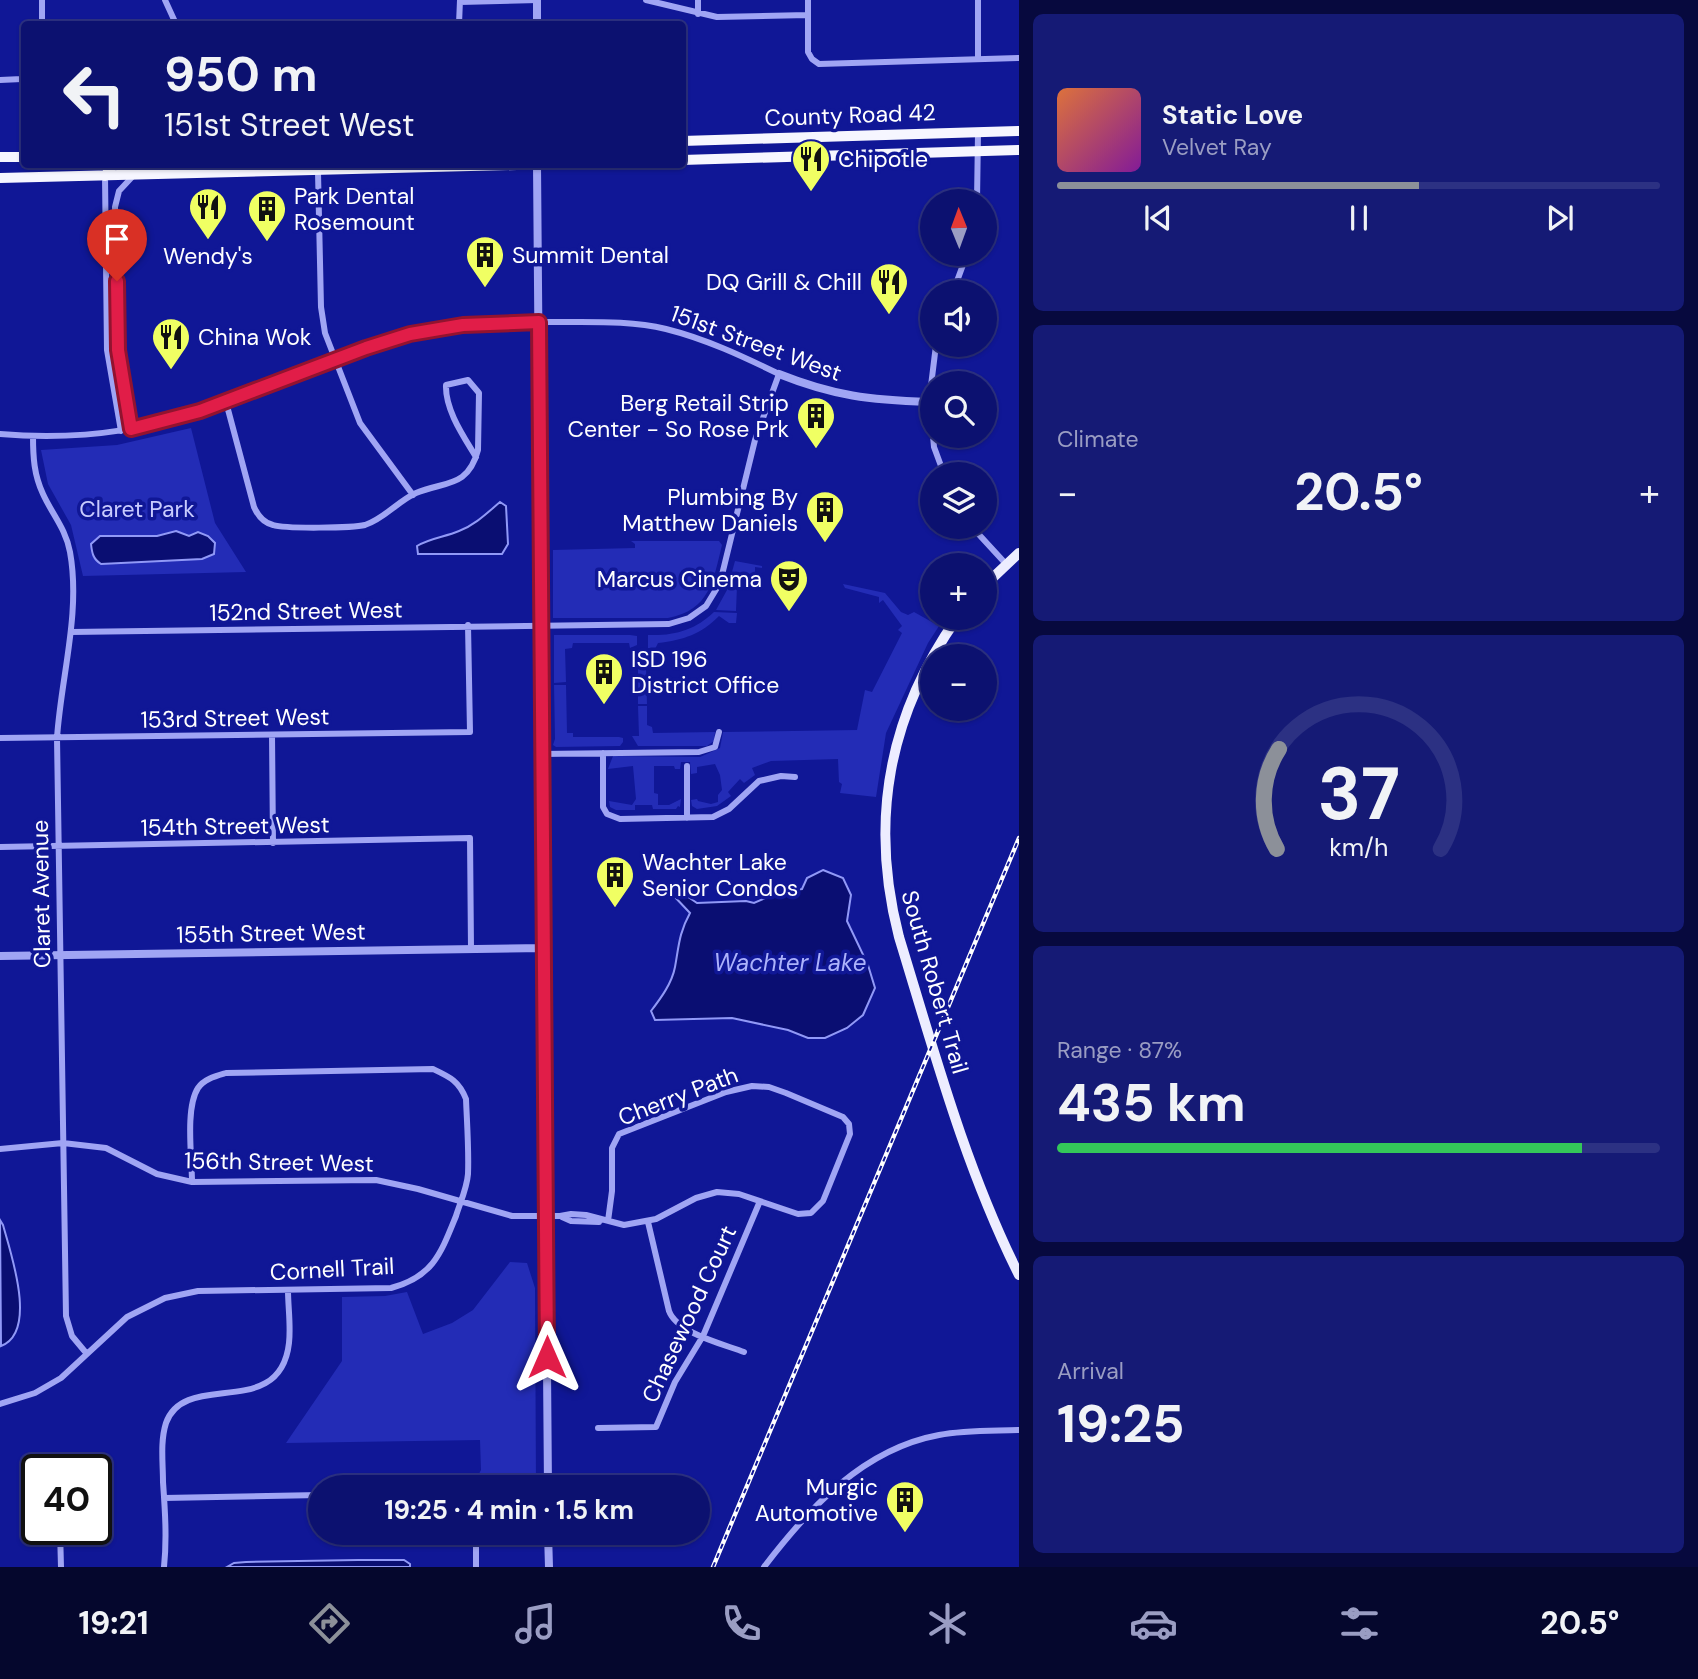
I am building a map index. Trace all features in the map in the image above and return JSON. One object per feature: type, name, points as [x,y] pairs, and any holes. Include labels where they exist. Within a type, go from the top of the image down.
[{"type":"highway","name":"County Road 42","points":[[686,141],[1019,131]]},
{"type":"highway","points":[[752,158],[775,142],[892,138],[909,135]]},
{"type":"highway","name":"County Road 42","points":[[686,160],[1019,150]]},
{"type":"highway","points":[[0,157],[21,157]]},
{"type":"highway","points":[[105,176],[110,168]]},
{"type":"highway","points":[[0,178],[443,168]]},
{"type":"main road","points":[[997,573],[1019,553]]},
{"type":"main road","name":"South Robert Trail","points":[[949,630],[928,662],[908,707],[892,759],[886,806],[886,864],[899,937],[952,1112],[981,1189],[1019,1275]]},
{"type":"street","points":[[43,0],[43,21]]},
{"type":"street","points":[[165,0],[175,21]]},
{"type":"street","points":[[459,21],[460,1],[538,0],[537,21]]},
{"type":"street","points":[[646,0],[698,14],[733,18],[808,15]]},
{"type":"street","points":[[698,0],[698,14]]},
{"type":"street","points":[[807,0],[808,52],[819,64],[1019,58]]},
{"type":"street","points":[[978,0],[978,60]]},
{"type":"street","points":[[0,80],[21,79]]},
{"type":"street","points":[[977,189],[978,133]]},
{"type":"street","points":[[537,168],[548,1475]]},
{"type":"street","points":[[318,172],[322,316],[325,333],[360,422],[413,495]]},
{"type":"street","points":[[105,176],[106,342],[121,431]]},
{"type":"street","points":[[131,429],[118,350],[115,207],[119,191],[134,176]]},
{"type":"street","name":"151st Street West","points":[[0,434],[82,435],[131,429],[226,402],[398,337],[443,327],[483,323],[610,322],[664,329],[722,347],[813,387],[884,401],[920,402]]},
{"type":"street","name":"152nd Street West","points":[[71,632],[670,624],[690,618],[706,606],[720,583],[755,440],[779,374]]},
{"type":"street","points":[[226,402],[254,508],[269,523],[285,527],[362,526],[376,520],[413,495],[458,480],[469,470],[476,457],[479,443],[478,393],[468,380],[446,385],[445,395],[476,457]]},
{"type":"street","name":"Claret Avenue","points":[[33,436],[37,481],[64,531],[71,553],[71,632],[57,738],[66,1316],[72,1336],[87,1354]]},
{"type":"street","points":[[983,539],[1006,564]]},
{"type":"street","name":"153rd Street West","points":[[0,738],[470,732],[468,625]]},
{"type":"street","points":[[542,754],[699,752],[715,747],[719,732]]},
{"type":"street","points":[[272,735],[273,843]]},
{"type":"street","points":[[603,753],[603,801],[607,814],[620,819],[718,815],[729,809],[759,781],[781,776],[795,778]]},
{"type":"street","points":[[687,766],[687,818]]},
{"type":"street","name":"154th Street West","points":[[0,847],[470,838],[471,949]]},
{"type":"street","name":"155th Street West","points":[[0,956],[544,948]]},
{"type":"street","name":"Cornell Trail","points":[[0,1404],[35,1393],[61,1378],[128,1317],[165,1298],[198,1292],[391,1288],[404,1284],[431,1267],[441,1254],[468,1175],[466,1099],[454,1078],[433,1069],[226,1073],[212,1076],[199,1086],[191,1102],[192,1182]]},
{"type":"street","name":"Cherry Path","points":[[608,1221],[612,1191],[612,1148],[619,1134],[726,1092],[752,1086],[769,1087],[841,1115],[849,1125],[850,1134],[823,1201],[814,1211],[806,1214]]},
{"type":"street","name":"156th Street West","points":[[0,1149],[63,1143],[106,1148],[157,1174],[192,1182],[376,1180],[512,1216],[586,1215],[624,1225],[648,1222],[710,1193],[732,1192],[793,1213],[806,1214]]},
{"type":"street","name":"Chasewood Court","points":[[598,1428],[656,1427],[675,1382],[703,1336],[760,1201]]},
{"type":"street","points":[[648,1222],[670,1316],[682,1327],[744,1352]]},
{"type":"street","points":[[164,1567],[162,1447],[166,1422],[183,1402],[201,1395],[249,1391],[276,1372],[284,1360],[289,1344],[288,1290]]},
{"type":"street","points":[[764,1567],[832,1489],[876,1458],[908,1443],[942,1434],[1019,1430]]},
{"type":"street","points":[[164,1497],[308,1495]]},
{"type":"street","points":[[60,1545],[61,1567]]},
{"type":"street","points":[[476,1545],[476,1567]]},
{"type":"street","points":[[548,1545],[549,1567]]},
{"type":"green space","name":"Claret Park","points":[[191,428],[215,523],[246,572],[83,576],[71,525],[48,484],[41,450],[117,445]]},
{"type":"green space","points":[[631,541],[719,541],[722,545],[716,570],[701,601],[682,614],[668,618],[553,618],[553,550],[635,548]]},
{"type":"green space","points":[[735,561],[762,566],[755,567],[755,575],[760,576],[763,586],[737,586],[736,611],[716,610],[727,590]]},
{"type":"green space","points":[[843,584],[885,593],[901,612],[908,615],[914,612],[920,615],[920,630],[936,630],[928,644],[920,644],[920,660],[886,733],[876,797],[840,793],[842,784],[839,782],[838,759],[771,761],[752,768],[755,775],[744,783],[740,779],[728,792],[731,796],[717,806],[697,809],[692,806],[691,800],[697,799],[711,804],[718,802],[718,795],[722,790],[720,775],[715,764],[697,767],[697,773],[691,774],[690,762],[681,762],[680,769],[675,769],[674,766],[654,766],[654,793],[658,794],[658,805],[669,805],[681,799],[680,807],[653,809],[652,805],[635,805],[635,810],[616,810],[610,807],[609,801],[632,805],[636,799],[633,766],[608,769],[613,756],[700,757],[720,748],[723,732],[857,730],[865,690],[872,692],[902,633],[898,630],[902,626],[883,600],[879,603],[879,597],[845,588]]},
{"type":"green space","points":[[714,612],[737,613],[736,623],[729,623],[719,616],[692,635],[658,643],[655,649],[648,648],[648,635],[684,631]]},
{"type":"green space","points":[[554,635],[630,635],[637,636],[637,645],[630,648],[629,643],[573,643],[572,648],[565,649],[566,682],[554,683]]},
{"type":"green space","points":[[637,657],[653,664],[646,667],[647,704],[638,704],[638,669],[631,664],[632,658]]},
{"type":"green space","points":[[554,685],[566,685],[567,733],[573,733],[573,737],[623,738],[620,746],[553,745]]},
{"type":"green space","points":[[638,706],[647,706],[647,725],[652,727],[653,733],[715,732],[714,741],[707,746],[638,746],[632,736],[639,736]]},
{"type":"green space","points":[[510,1262],[527,1263],[535,1288],[536,1475],[478,1475],[481,1470],[480,1440],[286,1443],[342,1361],[342,1297],[385,1296],[407,1292],[423,1334],[452,1323],[473,1310]]},
{"type":"water","points":[[500,502],[506,506],[508,544],[502,554],[418,554],[417,546],[465,528]]},
{"type":"water","points":[[176,531],[189,536],[198,532],[208,536],[215,543],[214,554],[202,559],[101,564],[92,553],[91,544],[100,536],[157,536]]},
{"type":"water","name":"Wachter Lake","points":[[823,870],[843,878],[851,895],[847,921],[868,965],[875,988],[863,1015],[847,1028],[825,1038],[808,1038],[788,1030],[732,1018],[655,1020],[651,1011],[671,979],[681,933],[690,913],[672,894],[675,888],[697,903],[754,903],[779,892],[802,889],[807,878]]},
{"type":"water","points":[[0,1220],[16,1272],[20,1309],[18,1325],[12,1338],[1,1346]]},
{"type":"water","points":[[404,1560],[410,1567],[227,1567],[246,1562]]},
{"type":"railway","points":[[713,1567],[1019,838]]},
{"type":"place","name":"Chipotle","points":[[811,193]]},
{"type":"place","name":"Wendy's","points":[[208,241]]},
{"type":"place","name":"Park Dental Rosemount","points":[[267,243]]},
{"type":"place","name":"Summit Dental","points":[[485,289]]},
{"type":"place","name":"DQ Grill & Chill","points":[[889,316]]},
{"type":"place","name":"China Wok","points":[[171,371]]},
{"type":"place","name":"Berg Retail Strip Center - So Rose Prk","points":[[816,450]]},
{"type":"place","name":"Plumbing By Matthew Daniels","points":[[825,544]]},
{"type":"place","name":"Marcus Cinema","points":[[789,613]]},
{"type":"place","name":"ISD 196 District Office","points":[[604,706]]},
{"type":"place","name":"Wachter Lake Senior Condos","points":[[615,909]]},
{"type":"place","name":"Murgic Automotive","points":[[905,1534]]},
{"type":"route","points":[[117,281],[118,350],[131,429],[200,411],[410,334],[483,323],[539,322],[547,1357]]}]
